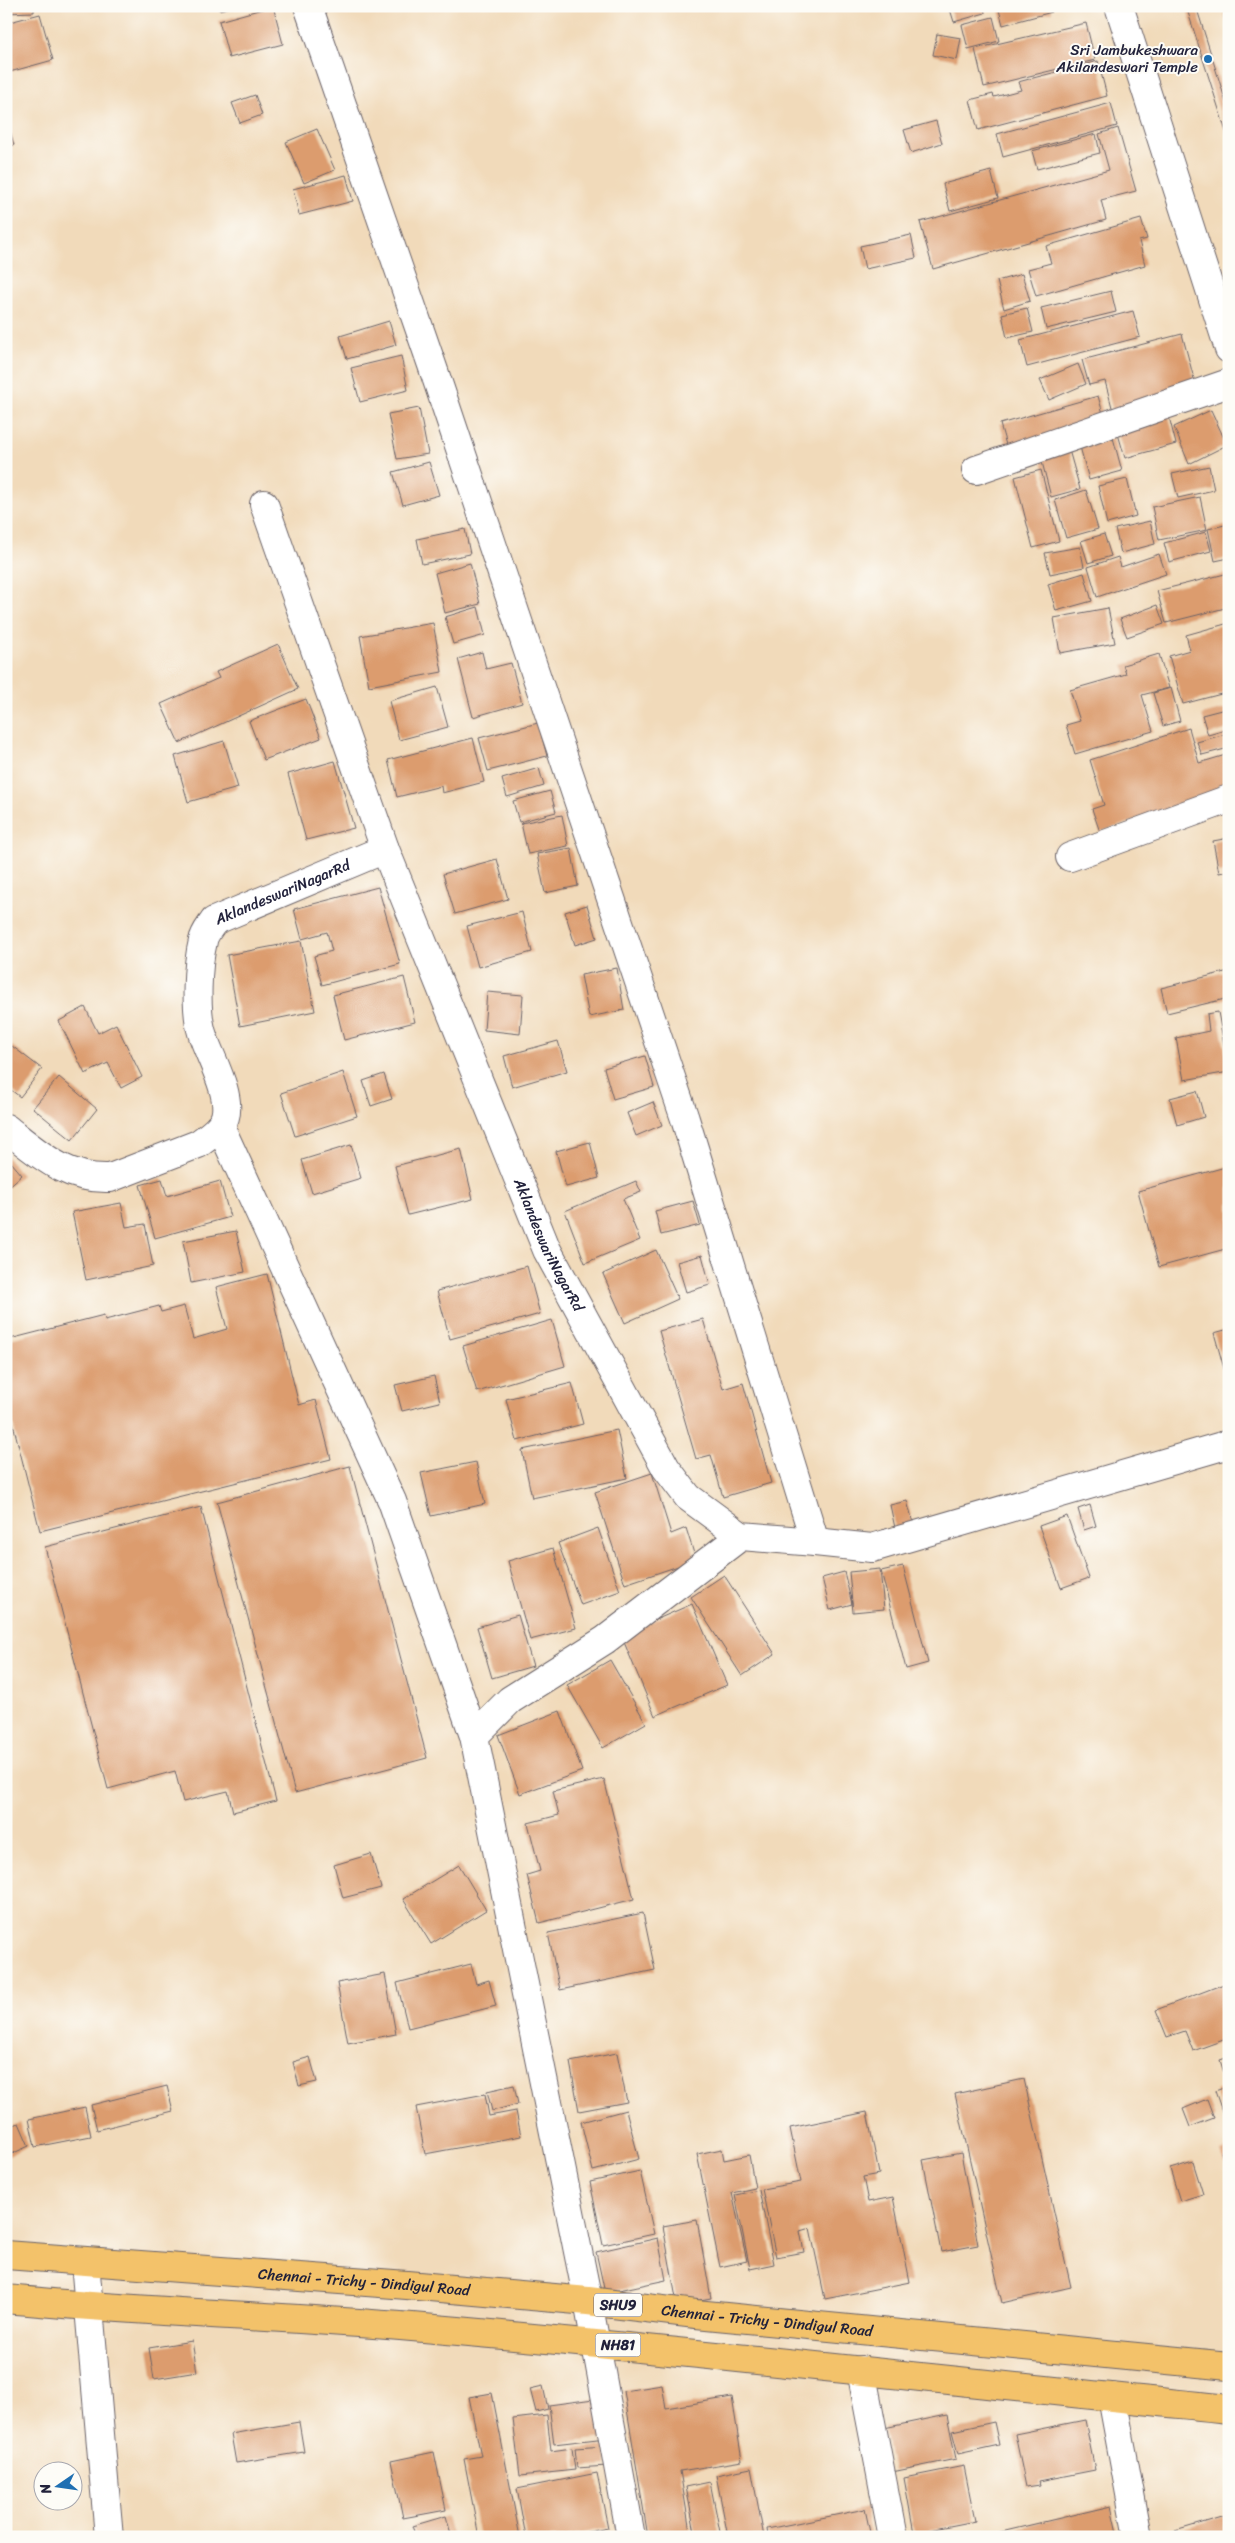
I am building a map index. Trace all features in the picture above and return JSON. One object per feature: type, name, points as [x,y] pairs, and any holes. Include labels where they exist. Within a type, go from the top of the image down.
[{"type":"highway","name":"Chennai - Trichy - Dindigul Road","points":[[6,2255],[406,2285],[588,2301],[706,2315],[1229,2366]]},
{"type":"highway","name":"NH81","points":[[6,2299],[87,2307],[408,2326],[596,2343],[1229,2409]]},
{"type":"street","points":[[308,6],[433,368],[685,1119],[804,1512],[815,1542]]},
{"type":"street","points":[[1119,6],[1229,349]]},
{"type":"street","points":[[976,470],[1229,383]]},
{"type":"street","name":"AklandeswariNagarRd","points":[[264,504],[385,849],[547,1250],[666,1468],[688,1497],[754,1537]]},
{"type":"street","points":[[1070,857],[1229,799]]},
{"type":"street","name":"AklandeswariNagarRd","points":[[220,1126],[225,1118],[225,1097],[202,1031],[198,995],[203,940],[214,921],[385,849]]},
{"type":"street","points":[[6,1128],[53,1165],[66,1172],[94,1179],[110,1178],[198,1144],[220,1126],[392,1502],[474,1736],[588,2301],[631,2537]]},
{"type":"street","points":[[754,1537],[872,1548],[1229,1444]]},
{"type":"street","points":[[474,1736],[510,1700],[605,1640],[754,1537],[804,1512]]},
{"type":"street","points":[[85,2262],[87,2307],[109,2537]]},
{"type":"street","points":[[861,2370],[893,2537]]},
{"type":"street","points":[[1112,2397],[1138,2537]]},
{"type":"building","points":[[6,6],[34,6],[34,12],[6,13]]},
{"type":"building","points":[[218,6],[231,6],[231,7],[219,10]]},
{"type":"building","points":[[273,6],[283,44],[229,58],[219,21]]},
{"type":"building","points":[[949,6],[984,6],[985,13],[954,22]]},
{"type":"building","points":[[998,6],[1051,6],[1052,12],[1003,25]]},
{"type":"building","name":"Sri Jambukeshwara Akilandeswari Temple","points":[[1186,6],[1196,6],[1229,112],[1229,141]]},
{"type":"building","name":"Sri Jambukeshwara Akilandeswari Temple","points":[[1222,6],[1229,6],[1229,26],[1228,26]]},
{"type":"building","points":[[40,14],[53,60],[6,73],[6,23]]},
{"type":"building","points":[[993,17],[999,41],[968,49],[962,25]]},
{"type":"building","points":[[1086,23],[1095,60],[984,87],[975,49]]},
{"type":"building","points":[[937,34],[961,38],[957,60],[933,55]]},
{"type":"building","points":[[1098,61],[1107,96],[978,130],[970,100],[993,94],[994,97],[1021,90],[1018,82]]},
{"type":"building","points":[[255,95],[262,115],[240,123],[232,103]]},
{"type":"building","points":[[1111,103],[1117,126],[1003,157],[997,134]]},
{"type":"building","points":[[6,117],[14,145],[6,147]]},
{"type":"building","points":[[936,121],[942,143],[911,153],[904,130]]},
{"type":"building","points":[[1118,128],[1136,191],[1101,200],[1106,220],[933,269],[920,222],[1109,170],[1099,134]]},
{"type":"building","points":[[317,129],[335,170],[304,183],[286,142]]},
{"type":"building","points":[[1096,134],[1100,153],[1037,169],[1032,151]]},
{"type":"building","points":[[991,171],[998,198],[950,211],[943,184]]},
{"type":"building","points":[[346,175],[353,201],[299,215],[293,189]]},
{"type":"building","points":[[1141,219],[1147,239],[1139,241],[1145,265],[1036,296],[1028,269],[1051,263],[1046,246]]},
{"type":"building","points":[[911,235],[916,258],[865,269],[860,246]]},
{"type":"building","points":[[1022,274],[1030,301],[1004,309],[997,281]]},
{"type":"building","points":[[1111,291],[1116,312],[1046,329],[1041,308]]},
{"type":"building","points":[[1027,308],[1033,332],[1007,338],[1002,314]]},
{"type":"building","points":[[1133,311],[1140,337],[1027,367],[1020,340]]},
{"type":"building","points":[[389,321],[396,345],[347,359],[340,336]]},
{"type":"building","points":[[1182,334],[1197,390],[1113,411],[1105,381],[1089,385],[1082,360]]},
{"type":"building","points":[[401,356],[408,390],[360,402],[351,368]]},
{"type":"building","points":[[1078,364],[1086,384],[1049,400],[1040,380]]},
{"type":"building","points":[[1098,396],[1106,424],[1008,452],[1000,424]]},
{"type":"building","points":[[419,408],[428,454],[397,459],[388,414]]},
{"type":"building","points":[[1211,410],[1227,445],[1189,464],[1174,427]]},
{"type":"building","points":[[1168,413],[1176,444],[1125,458],[1116,427]]},
{"type":"building","points":[[1112,434],[1122,471],[1089,480],[1079,443]]},
{"type":"building","points":[[1069,450],[1080,489],[1051,497],[1041,458]]},
{"type":"building","points":[[429,462],[439,495],[403,505],[393,472]]},
{"type":"building","points":[[1209,466],[1214,490],[1178,498],[1172,474]]},
{"type":"building","points":[[1041,470],[1059,541],[1033,548],[1015,477]]},
{"type":"building","points":[[1127,479],[1136,516],[1107,524],[1098,486]]},
{"type":"building","points":[[1086,490],[1098,529],[1066,538],[1055,500]]},
{"type":"building","points":[[1200,497],[1207,530],[1159,540],[1152,507]]},
{"type":"building","points":[[1150,521],[1155,544],[1121,553],[1115,529]]},
{"type":"building","points":[[1229,524],[1229,558],[1215,561],[1208,529]]},
{"type":"building","points":[[465,529],[470,554],[422,564],[417,539]]},
{"type":"building","points":[[1206,532],[1211,551],[1169,562],[1164,543]]},
{"type":"building","points":[[1104,534],[1111,556],[1088,563],[1081,541]]},
{"type":"building","points":[[1080,547],[1084,567],[1050,574],[1045,553]]},
{"type":"building","points":[[1159,554],[1166,574],[1097,597],[1088,567],[1118,557],[1121,567]]},
{"type":"building","points":[[470,563],[480,604],[445,613],[435,573]]},
{"type":"building","points":[[1084,573],[1092,601],[1056,611],[1048,584]]},
{"type":"building","points":[[1229,573],[1229,607],[1166,623],[1157,591]]},
{"type":"building","points":[[1157,605],[1164,624],[1127,637],[1120,619]]},
{"type":"building","points":[[478,607],[485,635],[453,644],[445,617]]},
{"type":"building","points":[[1108,608],[1115,643],[1060,653],[1054,618]]},
{"type":"building","points":[[433,623],[442,672],[369,686],[360,636]]},
{"type":"building","points":[[1229,623],[1229,692],[1183,704],[1169,656],[1190,650],[1186,635]]},
{"type":"building","points":[[278,644],[298,689],[179,743],[161,704],[219,678],[216,672]]},
{"type":"building","points":[[482,652],[486,669],[511,663],[522,703],[473,717],[458,659]]},
{"type":"building","points":[[1159,654],[1169,688],[1142,695],[1153,731],[1075,754],[1066,725],[1080,721],[1070,690],[1126,674],[1123,665]]},
{"type":"building","points":[[437,687],[448,727],[399,740],[389,701]]},
{"type":"building","points":[[1171,688],[1180,721],[1163,726],[1153,693]]},
{"type":"building","points":[[306,699],[321,738],[264,760],[249,721]]},
{"type":"building","points":[[1229,708],[1229,729],[1208,735],[1202,715]]},
{"type":"building","points":[[538,723],[547,756],[488,771],[479,738]]},
{"type":"building","points":[[1189,728],[1199,763],[1229,754],[1229,791],[1100,832],[1092,809],[1104,805],[1090,760]]},
{"type":"building","points":[[1229,733],[1229,748],[1202,755],[1197,742]]},
{"type":"building","points":[[473,738],[484,782],[442,793],[441,786],[397,797],[388,760]]},
{"type":"building","points":[[224,741],[238,788],[188,802],[175,756]]},
{"type":"building","points":[[335,761],[354,828],[306,840],[288,774]]},
{"type":"building","points":[[539,768],[544,786],[507,797],[502,779]]},
{"type":"building","points":[[550,791],[556,812],[519,822],[513,801]]},
{"type":"building","points":[[562,815],[568,846],[528,854],[521,823]]},
{"type":"building","points":[[1229,838],[1229,871],[1219,873],[1213,841]]},
{"type":"building","points":[[571,848],[578,886],[545,893],[537,854]]},
{"type":"building","points":[[497,859],[508,899],[455,914],[443,874]]},
{"type":"building","points":[[378,887],[400,964],[322,985],[314,956],[332,951],[327,932],[302,939],[294,909]]},
{"type":"building","points":[[587,905],[597,938],[575,945],[565,912]]},
{"type":"building","points":[[522,912],[532,952],[478,967],[467,926]]},
{"type":"building","points":[[301,941],[315,1011],[240,1026],[227,955]]},
{"type":"building","points":[[617,968],[624,1010],[589,1017],[581,975]]},
{"type":"building","points":[[1229,971],[1229,998],[1167,1013],[1161,988]]},
{"type":"building","points":[[404,977],[415,1022],[344,1040],[333,995]]},
{"type":"building","points":[[487,992],[523,995],[520,1034],[484,1030]]},
{"type":"building","points":[[85,1007],[98,1033],[116,1024],[142,1077],[121,1088],[108,1063],[85,1074],[59,1021]]},
{"type":"building","points":[[1218,1012],[1229,1072],[1184,1080],[1176,1038],[1209,1031],[1207,1014]]},
{"type":"building","points":[[558,1041],[567,1071],[512,1087],[504,1056]]},
{"type":"building","points":[[12,1046],[42,1069],[20,1097],[6,1086],[6,1053]]},
{"type":"building","points":[[645,1056],[654,1087],[613,1099],[604,1068]]},
{"type":"building","points":[[343,1072],[357,1116],[295,1136],[281,1093]]},
{"type":"building","points":[[384,1074],[392,1099],[371,1106],[363,1081]]},
{"type":"building","points":[[59,1077],[97,1109],[72,1140],[33,1108]]},
{"type":"building","points":[[1197,1091],[1204,1117],[1177,1125],[1170,1098]]},
{"type":"building","points":[[653,1102],[662,1125],[636,1136],[627,1113]]},
{"type":"building","points":[[590,1142],[599,1178],[566,1187],[556,1151]]},
{"type":"building","points":[[351,1145],[361,1178],[312,1193],[302,1160]]},
{"type":"building","points":[[461,1149],[473,1199],[408,1215],[395,1166]]},
{"type":"building","points":[[6,1156],[22,1175],[6,1189]]},
{"type":"building","points":[[1229,1166],[1229,1248],[1159,1267],[1138,1191]]},
{"type":"building","points":[[162,1179],[167,1196],[220,1181],[230,1217],[155,1238],[140,1185]]},
{"type":"building","points":[[636,1181],[641,1192],[623,1199],[640,1240],[585,1263],[565,1211]]},
{"type":"building","points":[[693,1201],[700,1225],[661,1235],[655,1211]]},
{"type":"building","points":[[121,1203],[126,1227],[145,1224],[153,1266],[86,1280],[72,1212]]},
{"type":"building","points":[[236,1231],[245,1272],[191,1283],[183,1241]]},
{"type":"building","points":[[656,1250],[678,1299],[625,1323],[603,1274]]},
{"type":"building","points":[[702,1255],[710,1285],[686,1292],[677,1262]]},
{"type":"building","points":[[527,1266],[540,1314],[450,1339],[437,1291]]},
{"type":"building","points":[[267,1274],[299,1405],[316,1400],[331,1459],[40,1531],[6,1396],[6,1340],[104,1315],[105,1320],[159,1306],[161,1312],[184,1306],[193,1339],[227,1329],[216,1287]]},
{"type":"building","points":[[703,1319],[723,1389],[743,1383],[771,1483],[723,1497],[711,1455],[696,1459],[659,1331]]},
{"type":"building","points":[[552,1320],[565,1366],[477,1392],[463,1346]]},
{"type":"building","points":[[1229,1329],[1229,1371],[1225,1372],[1214,1333]]},
{"type":"building","points":[[434,1376],[440,1402],[402,1411],[395,1385]]},
{"type":"building","points":[[572,1383],[583,1424],[517,1441],[506,1399]]},
{"type":"building","points":[[617,1430],[627,1478],[532,1498],[522,1450]]},
{"type":"building","points":[[476,1462],[485,1504],[431,1516],[421,1473]]},
{"type":"building","points":[[350,1466],[427,1758],[295,1793],[217,1502]]},
{"type":"building","points":[[652,1473],[671,1534],[686,1528],[696,1560],[625,1584],[595,1492]]},
{"type":"building","points":[[907,1501],[913,1523],[895,1528],[890,1505]]},
{"type":"building","points":[[1090,1505],[1096,1526],[1084,1530],[1078,1509]]},
{"type":"building","points":[[201,1507],[276,1801],[233,1812],[228,1791],[183,1802],[175,1771],[108,1789],[45,1547]]},
{"type":"building","points":[[1067,1516],[1089,1578],[1061,1588],[1039,1526]]},
{"type":"building","points":[[598,1528],[620,1591],[581,1605],[558,1543]]},
{"type":"building","points":[[553,1548],[576,1628],[530,1640],[508,1561]]},
{"type":"building","points":[[903,1566],[928,1663],[906,1669],[881,1571]]},
{"type":"building","points":[[880,1569],[884,1609],[853,1612],[849,1572]]},
{"type":"building","points":[[844,1572],[852,1604],[830,1610],[822,1578]]},
{"type":"building","points":[[724,1575],[775,1654],[742,1676],[691,1597]]},
{"type":"building","points":[[692,1604],[727,1685],[655,1716],[621,1635]]},
{"type":"building","points":[[518,1615],[533,1666],[492,1678],[477,1627]]},
{"type":"building","points":[[610,1660],[646,1723],[603,1748],[567,1685]]},
{"type":"building","points":[[560,1711],[582,1771],[520,1794],[498,1735]]},
{"type":"building","points":[[604,1779],[634,1899],[539,1923],[527,1875],[540,1871],[528,1823],[559,1815],[553,1791]]},
{"type":"building","points":[[371,1854],[381,1888],[343,1898],[334,1865]]},
{"type":"building","points":[[459,1865],[486,1910],[431,1944],[403,1899]]},
{"type":"building","points":[[643,1913],[655,1970],[560,1990],[548,1933]]},
{"type":"building","points":[[471,1964],[476,1984],[489,1980],[496,2006],[408,2028],[397,1983]]},
{"type":"building","points":[[385,1974],[396,2034],[348,2043],[337,1983]]},
{"type":"building","points":[[1229,1982],[1229,2038],[1193,2051],[1185,2031],[1167,2037],[1156,2010]]},
{"type":"building","points":[[617,2053],[627,2102],[579,2111],[570,2062]]},
{"type":"building","points":[[310,2057],[317,2082],[299,2086],[293,2062]]},
{"type":"building","points":[[1229,2057],[1229,2086],[1228,2086],[1220,2060]]},
{"type":"building","points":[[1024,2079],[1071,2287],[1002,2303],[955,2094]]},
{"type":"building","points":[[514,2085],[518,2104],[492,2111],[487,2091]]},
{"type":"building","points":[[167,2086],[173,2111],[97,2130],[91,2105]]},
{"type":"building","points":[[1229,2086],[1229,2115],[1224,2117],[1215,2091]]},
{"type":"building","points":[[485,2094],[489,2116],[516,2111],[521,2136],[425,2154],[416,2107]]},
{"type":"building","points":[[1207,2099],[1214,2118],[1190,2127],[1183,2109]]},
{"type":"building","points":[[85,2107],[91,2136],[35,2147],[29,2119]]},
{"type":"building","points":[[626,2110],[639,2159],[593,2171],[581,2122]]},
{"type":"building","points":[[867,2112],[879,2174],[863,2177],[868,2202],[893,2197],[910,2282],[825,2299],[810,2228],[800,2231],[804,2252],[776,2257],[762,2189],[801,2182],[790,2128]]},
{"type":"building","points":[[19,2123],[29,2146],[7,2156],[6,2128]]},
{"type":"building","points":[[722,2149],[724,2160],[749,2155],[755,2188],[732,2193],[747,2261],[720,2267],[697,2154]]},
{"type":"building","points":[[1229,2149],[1229,2171],[1221,2152]]},
{"type":"building","points":[[961,2153],[978,2245],[941,2252],[923,2160]]},
{"type":"building","points":[[1193,2162],[1203,2194],[1180,2201],[1170,2169]]},
{"type":"building","points":[[640,2171],[654,2234],[603,2245],[590,2182]]},
{"type":"building","points":[[759,2190],[774,2264],[750,2269],[735,2195]]},
{"type":"building","points":[[697,2220],[711,2298],[677,2304],[663,2226]]},
{"type":"building","points":[[658,2238],[666,2280],[605,2293],[596,2252]]},
{"type":"building","points":[[192,2341],[197,2372],[154,2379],[149,2348]]},
{"type":"building","points":[[662,2385],[666,2408],[732,2397],[742,2461],[680,2471],[690,2531],[648,2537],[624,2391]]},
{"type":"building","points":[[543,2386],[548,2409],[536,2412],[530,2389]]},
{"type":"building","points":[[492,2393],[520,2537],[479,2537],[464,2459],[481,2456],[469,2397]]},
{"type":"building","points":[[601,2398],[606,2438],[554,2444],[549,2405]]},
{"type":"building","points":[[547,2415],[551,2451],[572,2448],[575,2470],[520,2476],[513,2419]]},
{"type":"building","points":[[947,2415],[956,2459],[892,2472],[884,2428]]},
{"type":"building","points":[[1085,2420],[1095,2470],[1039,2481],[1040,2485],[1026,2487],[1015,2434]]},
{"type":"building","points":[[299,2422],[304,2452],[236,2463],[231,2434]]},
{"type":"building","points":[[994,2422],[999,2445],[958,2454],[952,2431]]},
{"type":"building","points":[[605,2446],[607,2466],[577,2468],[575,2448]]},
{"type":"building","points":[[434,2452],[446,2510],[403,2518],[391,2461]]},
{"type":"building","points":[[964,2466],[975,2521],[914,2533],[904,2478]]},
{"type":"building","points":[[751,2468],[764,2537],[728,2537],[716,2475]]},
{"type":"building","points":[[597,2473],[608,2528],[563,2537],[526,2537],[517,2489]]},
{"type":"building","points":[[710,2482],[721,2537],[696,2537],[686,2487]]},
{"type":"building","points":[[1111,2506],[1117,2533],[1099,2537],[980,2537]]},
{"type":"building","points":[[865,2509],[871,2537],[768,2537],[767,2529]]},
{"type":"building","points":[[1229,2515],[1229,2537],[1177,2537],[1175,2531]]},
{"type":"building","points":[[446,2516],[451,2534],[443,2537],[416,2537],[412,2526]]},
{"type":"place","name":"Sri Jambukeshwara Akilandeswari Temple","points":[[1208,59]]}]
